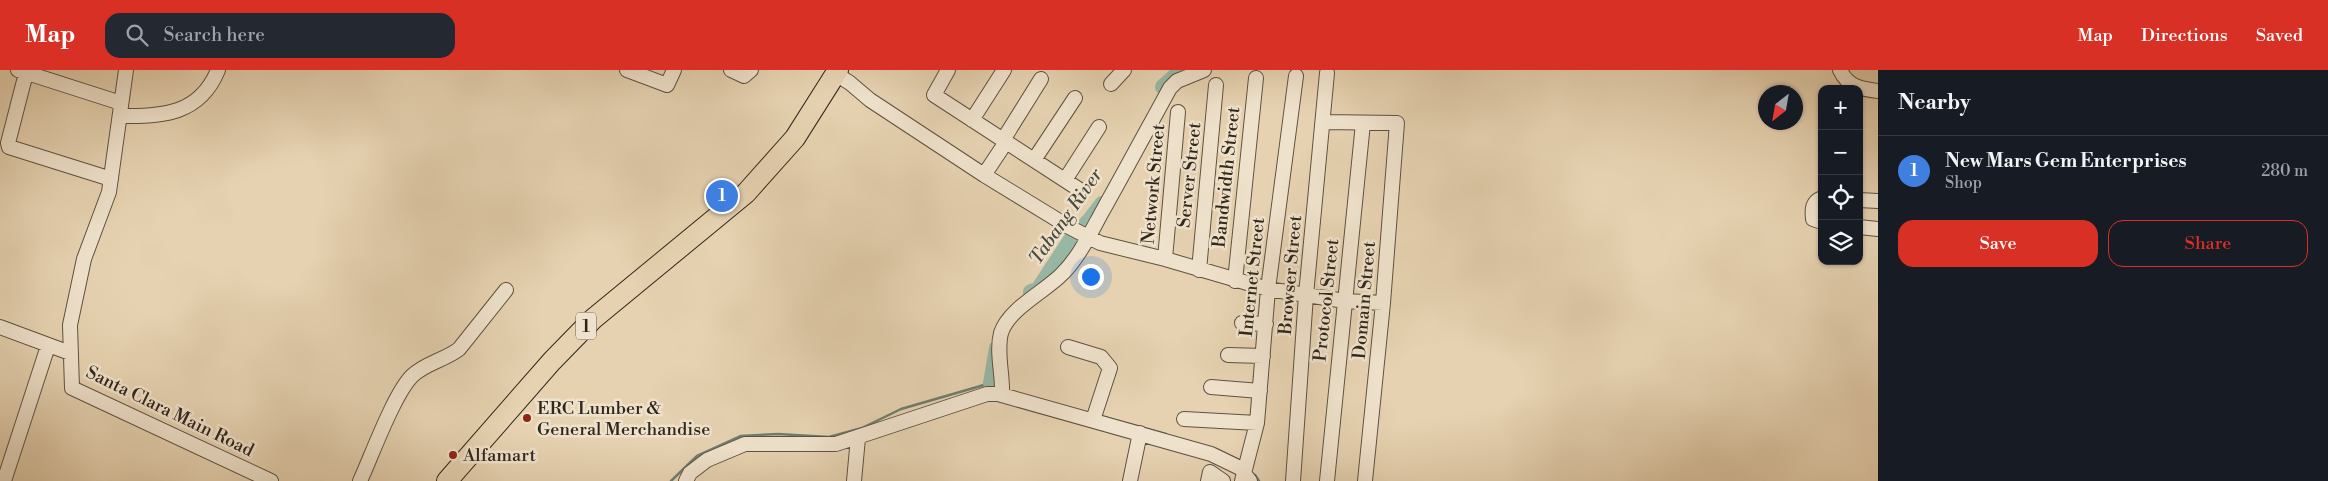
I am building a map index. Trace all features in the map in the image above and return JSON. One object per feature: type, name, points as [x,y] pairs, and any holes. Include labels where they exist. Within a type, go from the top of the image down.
[{"type":"highway","name":"1","points":[[447,481],[552,361],[594,319],[746,193],[795,138],[837,72]]},
{"type":"street","name":"Santa Clara Main Road","points":[[126,70],[109,192],[84,259],[70,325],[72,388],[272,481]]},
{"type":"street","points":[[110,179],[10,147],[8,143],[22,71],[121,109],[164,115],[185,107],[204,96],[212,86],[218,70]]},
{"type":"street","points":[[627,70],[667,86],[674,70]]},
{"type":"street","points":[[731,70],[748,73]]},
{"type":"street","points":[[948,70],[934,95],[1080,190]]},
{"type":"street","points":[[972,120],[1004,70]]},
{"type":"street","points":[[1111,84],[1124,70]]},
{"type":"street","points":[[1002,394],[1000,348],[1001,334],[1007,321],[1019,308],[1033,299],[1064,272],[1170,88],[1177,81],[1204,70]]},
{"type":"street","points":[[1840,70],[1851,85],[1860,89],[1878,91]]},
{"type":"street","points":[[837,72],[870,100],[984,175],[1069,227],[1100,243],[1165,259],[1234,281],[1268,289],[1345,301],[1383,303]]},
{"type":"street","name":"Browser Street","points":[[1293,481],[1306,295],[1324,122],[1327,73]]},
{"type":"street","name":"Internet Street","points":[[1245,479],[1257,423],[1268,289],[1296,76]]},
{"type":"street","name":"Bandwidth Street","points":[[1234,281],[1256,78]]},
{"type":"street","points":[[984,175],[1041,79]]},
{"type":"street","name":"Server Street","points":[[1198,270],[1216,85]]},
{"type":"street","points":[[1034,160],[1075,98]]},
{"type":"street","name":"Network Street","points":[[1165,259],[1178,112]]},
{"type":"street","points":[[1324,122],[1363,123]]},
{"type":"street","name":"Domain Street","points":[[1363,123],[1397,123],[1383,303],[1366,481]]},
{"type":"street","name":"Protocol Street","points":[[1327,481],[1363,123]]},
{"type":"street","points":[[1065,180],[1099,127]]},
{"type":"street","points":[[1818,199],[1812,208],[1812,219],[1818,221]]},
{"type":"street","points":[[1863,200],[1878,201]]},
{"type":"street","points":[[1863,227],[1878,229]]},
{"type":"street","points":[[360,481],[394,407],[412,376],[420,370],[450,356],[459,349],[506,290]]},
{"type":"street","points":[[1242,323],[1266,324]]},
{"type":"street","points":[[0,327],[70,353]]},
{"type":"street","points":[[4,481],[48,346]]},
{"type":"street","points":[[1068,347],[1101,358],[1110,368],[1094,416]]},
{"type":"street","points":[[1228,355],[1263,356]]},
{"type":"street","points":[[1211,387],[1260,390]]},
{"type":"street","points":[[686,481],[690,473],[707,460],[745,444],[836,444],[987,394],[1002,394],[1025,403],[1094,416],[1140,433],[1212,454],[1240,468],[1245,479]]},
{"type":"street","points":[[1184,419],[1257,423]]},
{"type":"street","points":[[1130,481],[1140,433]]},
{"type":"street","points":[[854,481],[858,438]]},
{"type":"street","points":[[1208,481],[1210,472],[1223,481]]},
{"type":"waterway","name":"Tabang River","points":[[1163,87],[1182,70]]},
{"type":"waterway","name":"Tabang River","points":[[1031,292],[1038,290],[1072,238],[1102,204]]},
{"type":"waterway","name":"Tabang River","points":[[991,383],[997,348]]},
{"type":"waterway","points":[[671,481],[697,456],[741,436],[778,434],[829,437],[862,428],[901,409],[991,383],[997,386]]},
{"type":"waterway","points":[[1101,416],[1166,434]]},
{"type":"waterway","points":[[1216,449],[1239,460]]},
{"type":"waterway","points":[[1255,475],[1259,481]]},
{"type":"place","name":"New Mars Gem Enterprises","points":[[722,196]]},
{"type":"place","name":"ERC Lumber & General Merchandise","points":[[527,418]]},
{"type":"place","name":"Alfamart","points":[[453,455]]}]
